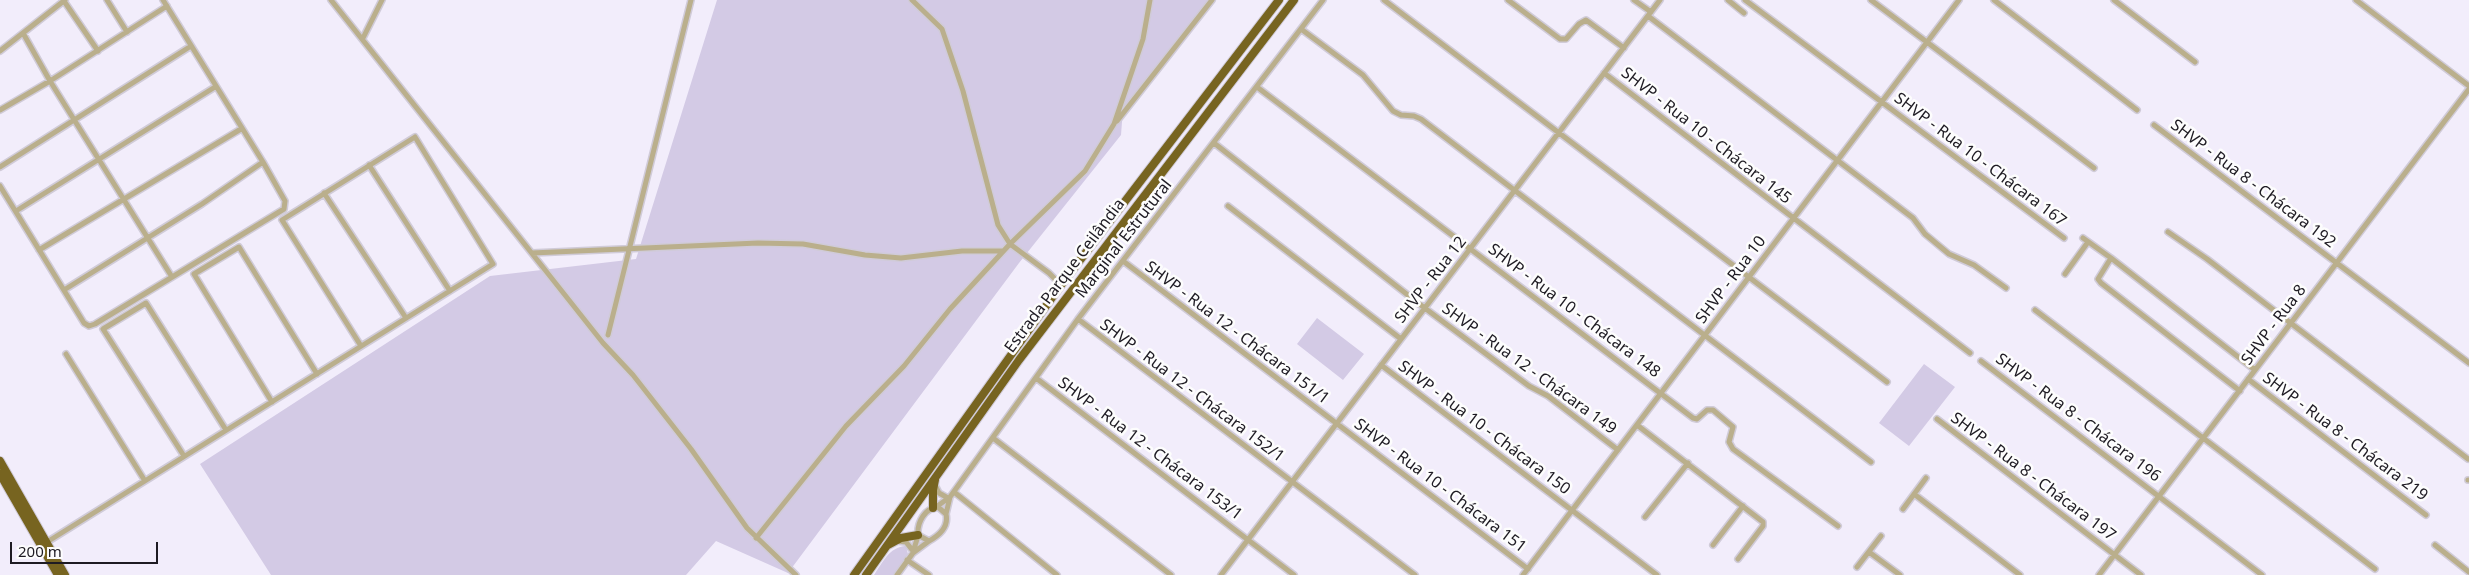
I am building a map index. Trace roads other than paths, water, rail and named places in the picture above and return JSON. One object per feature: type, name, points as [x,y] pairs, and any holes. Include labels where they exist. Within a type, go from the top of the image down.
[{"type":"highway","name":"Estrada Parque Ceilândia","points":[[854,575],[1061,285],[1279,0]]},
{"type":"highway","name":"Estrada Parque Ceilândia","points":[[866,575],[884,547],[1019,360],[1294,0]]},
{"type":"highway","points":[[0,461],[65,575]]},
{"type":"highway","points":[[934,507],[934,483],[939,471]]},
{"type":"highway","points":[[0,474],[58,575]]},
{"type":"highway","points":[[884,547],[893,542],[918,535]]},
{"type":"street","points":[[0,51],[65,0],[98,52]]},
{"type":"street","points":[[107,0],[128,32]]},
{"type":"street","points":[[0,186],[84,323],[89,326],[284,209],[285,201],[263,162],[214,87],[163,0]]},
{"type":"street","points":[[331,0],[619,362],[633,375],[708,472],[741,521],[756,538],[796,575]]},
{"type":"street","points":[[363,38],[382,0]]},
{"type":"street","points":[[608,335],[692,0]]},
{"type":"street","points":[[912,0],[942,29],[963,91],[998,224],[1010,244],[1049,273],[1061,285]]},
{"type":"street","points":[[1114,124],[1143,40],[1150,0]]},
{"type":"street","points":[[756,538],[846,426],[904,366],[950,309],[1003,251],[1085,170],[1114,124],[1212,0]]},
{"type":"street","name":"Marginal Estrutural","points":[[946,514],[951,496],[1078,319],[1323,0]]},
{"type":"street","points":[[1384,0],[1887,382]]},
{"type":"street","points":[[1508,0],[1560,39],[1566,39],[1579,24],[1586,20],[1624,48]]},
{"type":"street","points":[[1634,0],[1649,14],[1913,218],[1926,234],[1949,254],[1974,265],[2006,288]]},
{"type":"street","name":"SHVP - Rua 12","points":[[1222,575],[1660,0]]},
{"type":"street","points":[[1728,0],[1744,13]]},
{"type":"street","points":[[1738,9],[1746,0]]},
{"type":"street","name":"SHVP - Rua 10 - Chácara 167","points":[[1746,0],[2064,238]]},
{"type":"street","points":[[1871,0],[2094,168]]},
{"type":"street","name":"SHVP - Rua 10","points":[[1524,575],[1959,0]]},
{"type":"street","points":[[1994,0],[2137,110]]},
{"type":"street","points":[[2114,0],[2194,62]]},
{"type":"street","points":[[2356,0],[2469,88]]},
{"type":"street","points":[[0,110],[50,82],[167,6]]},
{"type":"street","points":[[1302,28],[1363,75],[1393,111],[1401,115],[1417,116],[1871,462]]},
{"type":"street","points":[[23,33],[50,82],[172,277]]},
{"type":"street","points":[[0,167],[191,46]]},
{"type":"street","name":"SHVP - Rua 10 - Chácara 145","points":[[1604,73],[1970,354]]},
{"type":"street","points":[[16,211],[214,87]]},
{"type":"street","name":"SHVP - Rua 10 - Chácara 148","points":[[1257,87],[1695,419],[1707,410],[1713,410],[1733,427],[1729,442],[1733,449],[1838,526]]},
{"type":"street","name":"SHVP - Rua 8","points":[[2099,575],[2469,88]]},
{"type":"street","name":"SHVP - Rua 8 - Chácara 192","points":[[2154,125],[2469,364]]},
{"type":"street","points":[[40,250],[241,129]]},
{"type":"street","points":[[46,542],[493,264],[415,137],[282,220],[361,346]]},
{"type":"street","name":"SHVP - Rua 12 - Chácara 149","points":[[1214,143],[1425,308],[1529,386],[1548,396],[1618,450]]},
{"type":"street","points":[[64,290],[148,238],[263,162]]},
{"type":"street","points":[[369,165],[450,291]]},
{"type":"street","points":[[324,194],[406,318]]},
{"type":"street","points":[[1228,206],[1401,339]]},
{"type":"street","points":[[2168,232],[2291,322],[2468,459]]},
{"type":"street","points":[[2083,238],[2255,370]]},
{"type":"street","points":[[2065,274],[2088,242]]},
{"type":"street","points":[[532,253],[629,247],[758,243],[803,244],[865,255],[901,258],[962,251],[1003,251]]},
{"type":"street","points":[[272,402],[194,274],[213,262],[238,247],[317,374]]},
{"type":"street","points":[[2111,258],[2099,274],[2098,280],[2100,283],[2187,348],[2240,391]]},
{"type":"street","name":"SHVP - Rua 12 - Chácara 151/1","points":[[1123,260],[1337,424]]},
{"type":"street","points":[[184,456],[103,329],[146,303],[226,430]]},
{"type":"street","points":[[2036,310],[2375,569]]},
{"type":"street","name":"SHVP - Rua 12 - Chácara 152/1","points":[[1078,319],[1415,575]]},
{"type":"street","points":[[66,354],[145,481]]},
{"type":"street","name":"SHVP - Rua 8 - Chácara 196","points":[[1981,361],[2262,575]]},
{"type":"street","name":"SHVP - Rua 10 - Chácara 150","points":[[1381,365],[1657,575]]},
{"type":"street","name":"SHVP - Rua 12 - Chácara 153/1","points":[[1036,378],[1294,575]]},
{"type":"street","name":"SHVP - Rua 8 - Chácara 219","points":[[2248,380],[2426,515]]},
{"type":"street","name":"SHVP - Rua 8 - Chácara 197","points":[[1937,419],[2141,575]]},
{"type":"street","name":"SHVP - Rua 10 - Chácara 151","points":[[1337,424],[1528,569]]},
{"type":"street","points":[[1637,424],[1762,520],[1763,525],[1738,559]]},
{"type":"street","points":[[993,438],[1171,575]]},
{"type":"street","points":[[1645,517],[1688,463]]},
{"type":"street","points":[[1903,509],[1926,478]]},
{"type":"street","points":[[934,483],[937,491],[951,496],[1057,575]]},
{"type":"street","points":[[1914,494],[2020,575]]},
{"type":"street","name":"Marginal Estrutural","points":[[934,507],[951,496]]},
{"type":"street","points":[[1713,545],[1743,506]]},
{"type":"street","points":[[897,575],[913,552],[938,536],[944,528],[947,523],[946,514],[941,508],[934,507],[919,522],[918,535],[913,552]]},
{"type":"street","points":[[918,535],[929,540]]},
{"type":"street","points":[[1858,567],[1881,536]]},
{"type":"street","points":[[893,542],[906,542],[913,552]]},
{"type":"street","points":[[2435,545],[2469,572]]},
{"type":"street","points":[[1869,552],[1900,575]]},
{"type":"street","points":[[907,560],[929,575]]}]
